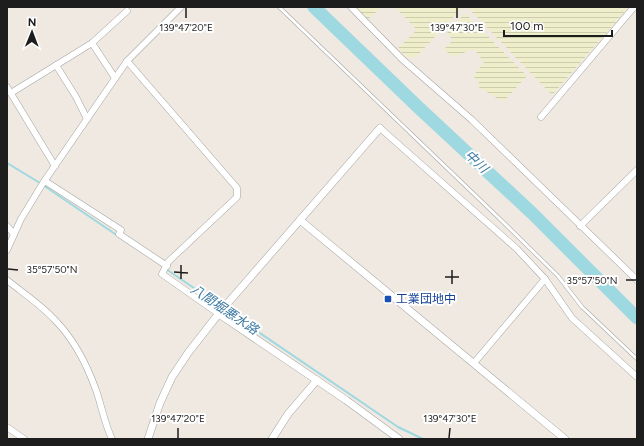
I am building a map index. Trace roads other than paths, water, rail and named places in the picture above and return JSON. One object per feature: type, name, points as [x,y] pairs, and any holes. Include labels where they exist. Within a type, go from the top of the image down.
[{"type":"street","points":[[7,250],[21,219],[42,184],[127,61],[181,7]]},
{"type":"street","points":[[351,7],[402,59],[472,120],[637,280]]},
{"type":"street","points":[[542,118],[634,7]]},
{"type":"street","points":[[11,93],[92,42],[127,11]]},
{"type":"street","points":[[92,42],[115,78]]},
{"type":"street","points":[[127,61],[236,188],[237,197],[168,262],[162,274],[317,380],[399,439]]},
{"type":"street","points":[[56,65],[76,97],[87,119]]},
{"type":"street","points":[[7,87],[55,166]]},
{"type":"street","points":[[148,439],[160,403],[172,377],[188,353],[227,304],[380,128],[517,249],[544,279],[572,318],[637,377]]},
{"type":"street","points":[[580,226],[637,170]]},
{"type":"street","points":[[42,184],[121,230],[119,234],[165,268]]},
{"type":"street","points":[[300,220],[565,439]]},
{"type":"street","points":[[7,226],[14,234]]},
{"type":"street","points":[[474,364],[544,279]]},
{"type":"street","points":[[7,280],[55,319],[73,342],[96,390],[106,425],[112,439]]},
{"type":"street","points":[[272,439],[288,414],[317,380]]},
{"type":"street","points":[[7,428],[24,439]]},
{"type":"lane","points":[[279,7],[558,276],[582,307],[637,359]]},
{"type":"waterway","name":"中川","points":[[314,7],[418,107],[533,214],[637,318]]},
{"type":"waterway","name":"八間堀悪水路","points":[[7,163],[40,183],[118,236]]},
{"type":"waterway","name":"八間堀悪水路","points":[[166,269],[398,427],[423,439]]},
{"type":"place","name":"工業団地中","points":[[388,299]]}]
